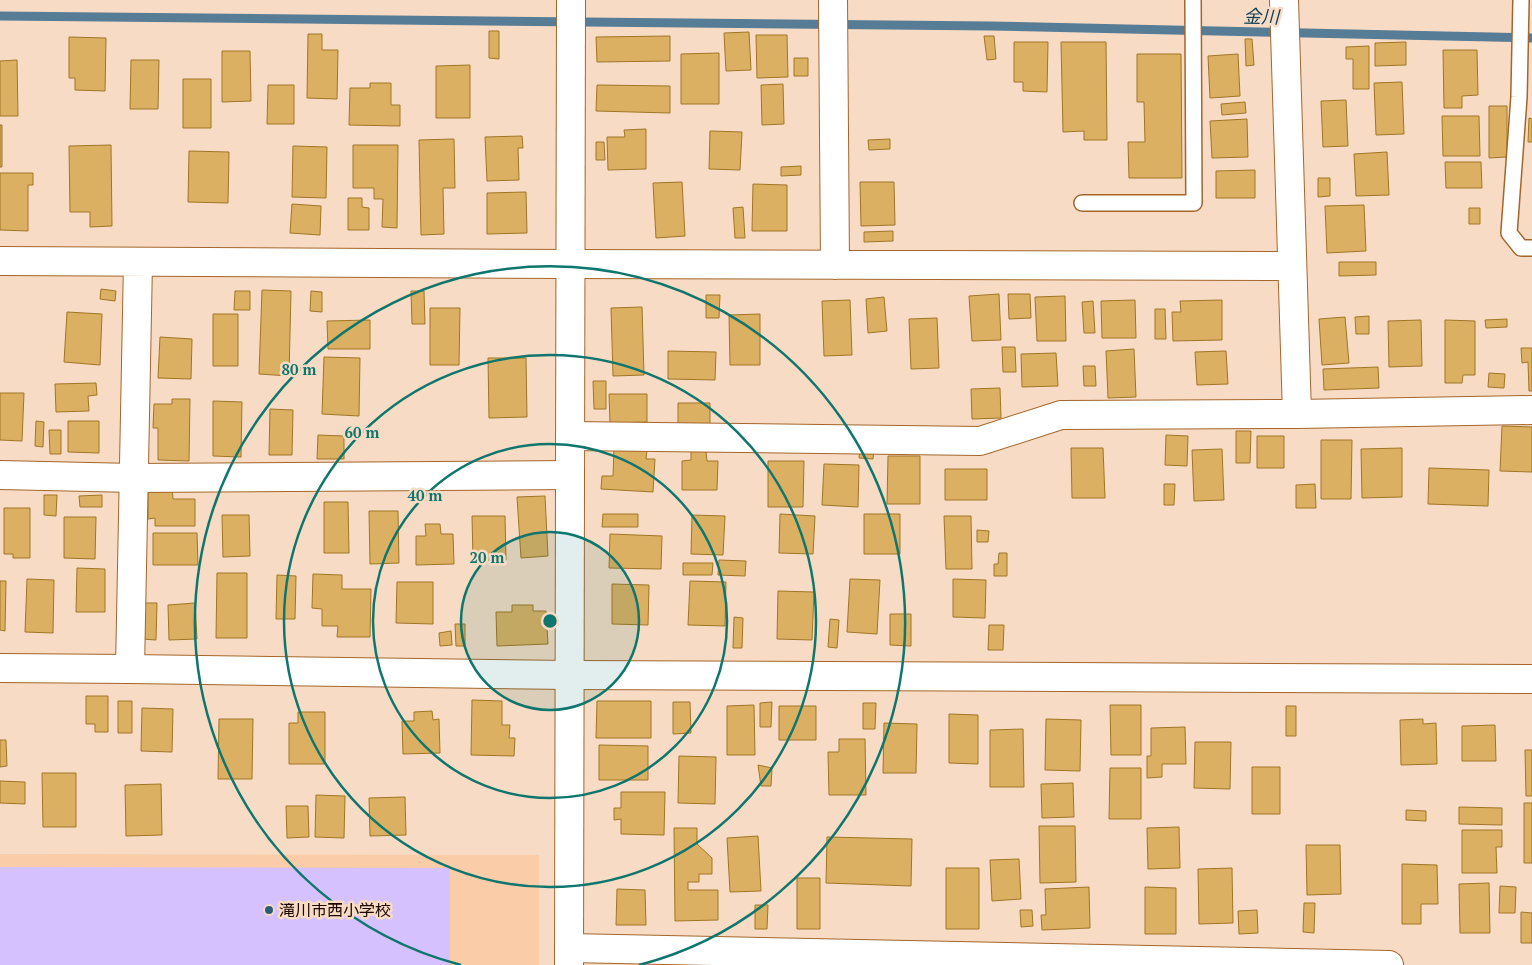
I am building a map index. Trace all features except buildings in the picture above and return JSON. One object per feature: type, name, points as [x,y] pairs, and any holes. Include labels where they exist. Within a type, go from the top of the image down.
[{"type":"street","points":[[571,0],[569,956],[1389,965]]},
{"type":"street","points":[[833,0],[835,265]]},
{"type":"street","points":[[1284,0],[1297,414]]},
{"type":"street","points":[[0,261],[1292,266]]},
{"type":"street","points":[[130,668],[138,262]]},
{"type":"street","points":[[570,436],[980,440],[1061,415],[1297,414],[1532,410]]},
{"type":"street","points":[[0,475],[134,478],[570,475]]},
{"type":"street","points":[[0,668],[130,668],[570,675],[1521,678],[1532,696]]},
{"type":"lane","points":[[1082,203],[1194,202],[1193,0]]},
{"type":"lane","points":[[1521,0],[1519,97],[1509,233],[1521,248],[1532,248]]},
{"type":"shaded area","name":"滝川市西小学校","points":[[0,854],[539,855],[539,965],[0,965]]},
{"type":"shaded area","name":"滝川市西小学校","points":[[0,867],[450,868],[450,965],[0,965]]},
{"type":"waterway","name":"金川","points":[[0,16],[990,26],[1532,38]]},
{"type":"place","name":"滝川市西小学校","points":[[269,910]]}]
